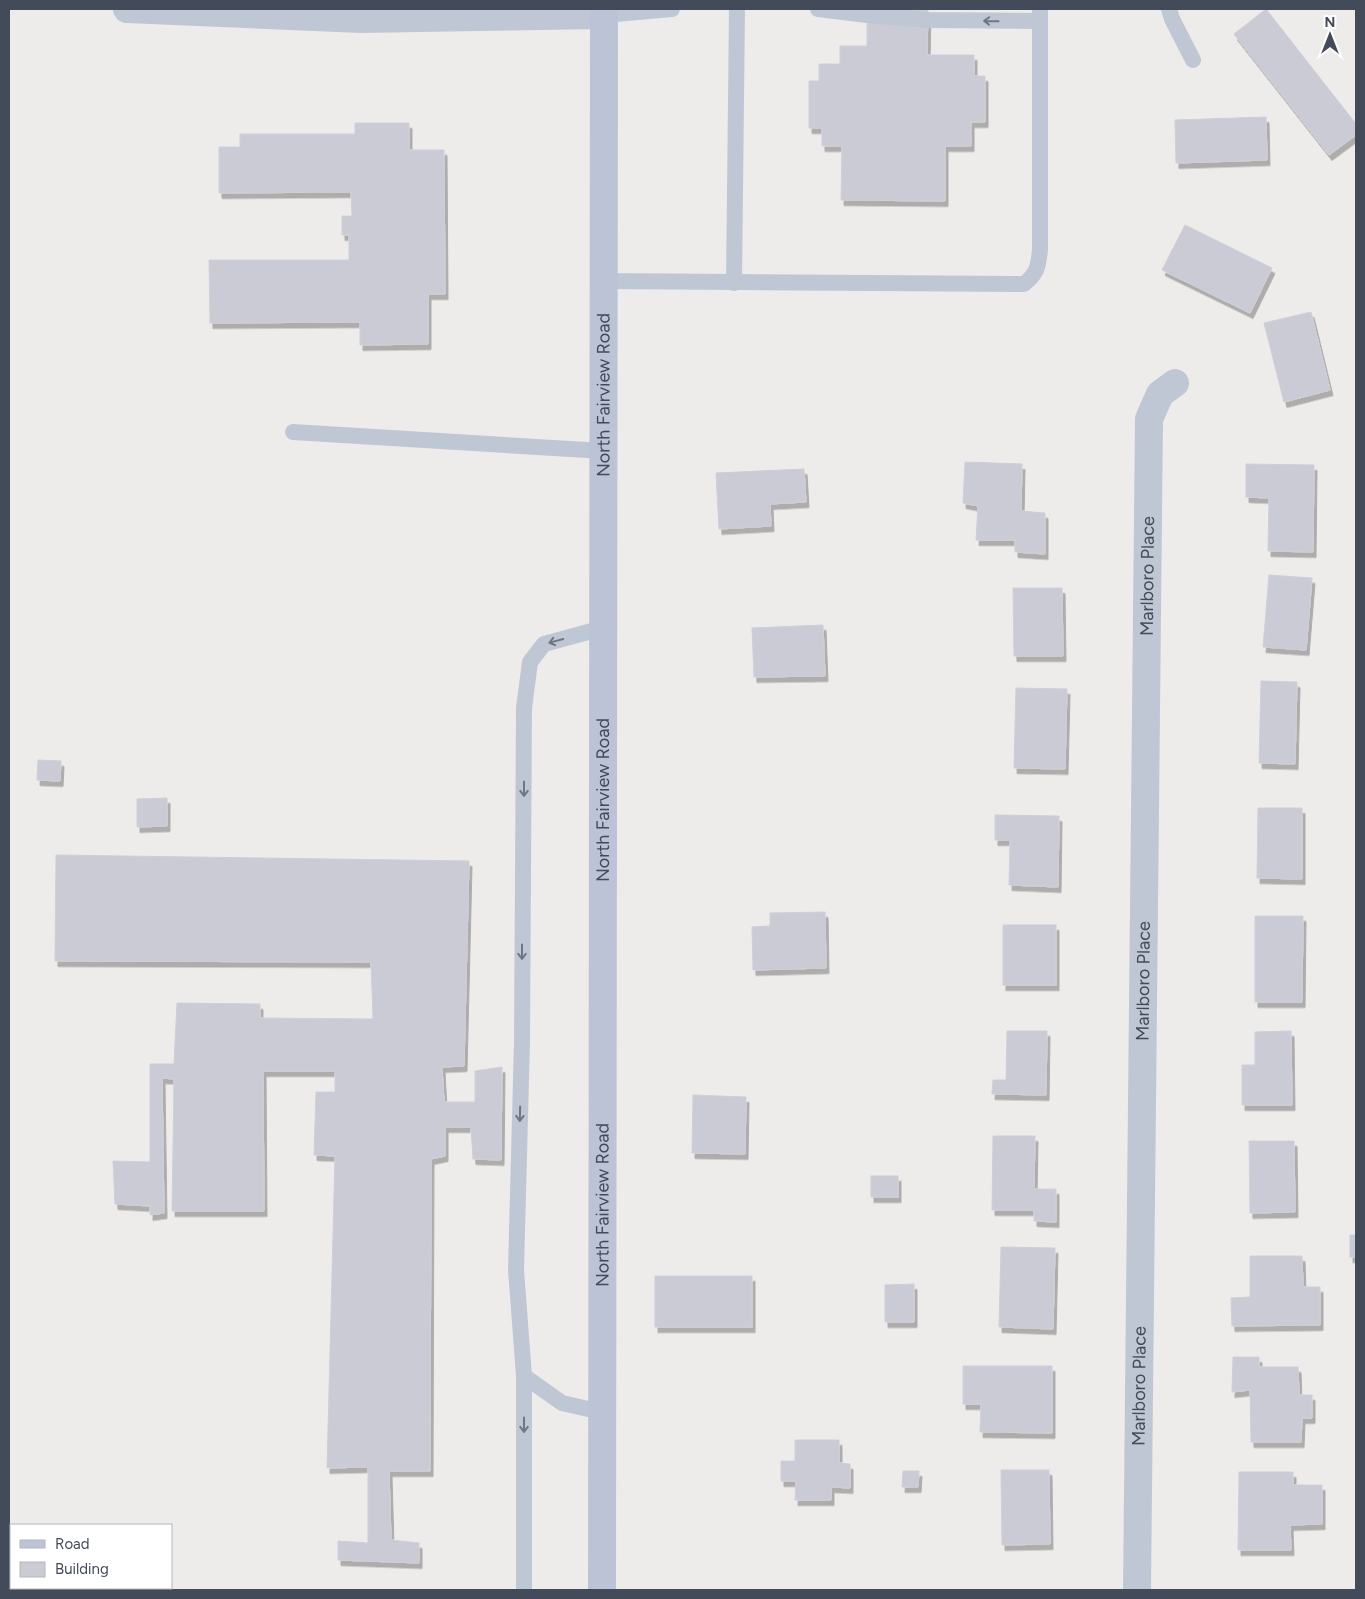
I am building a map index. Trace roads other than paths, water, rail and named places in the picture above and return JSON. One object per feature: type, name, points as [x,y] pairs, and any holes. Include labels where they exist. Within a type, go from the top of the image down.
[{"type":"main road","name":"North Fairview Road","points":[[602,1590],[604,12]]},
{"type":"street","points":[[127,9],[361,19],[604,12]]},
{"type":"street","name":"Marlboro Place","points":[[1136,1590],[1149,419],[1160,394],[1174,383]]},
{"type":"lane","points":[[604,12],[672,9]]},
{"type":"lane","points":[[734,282],[737,9]]},
{"type":"lane","points":[[603,281],[1024,284],[1032,277],[1038,267],[1040,250],[1040,15],[928,20],[867,16],[818,9]]},
{"type":"lane","points":[[1169,9],[1172,19],[1193,60]]},
{"type":"lane","points":[[293,432],[603,451]]},
{"type":"lane","points":[[524,1590],[524,1376],[516,1270],[522,1042],[524,708],[530,662],[544,644],[603,628]]},
{"type":"lane","points":[[524,1376],[562,1403],[601,1412]]}]
